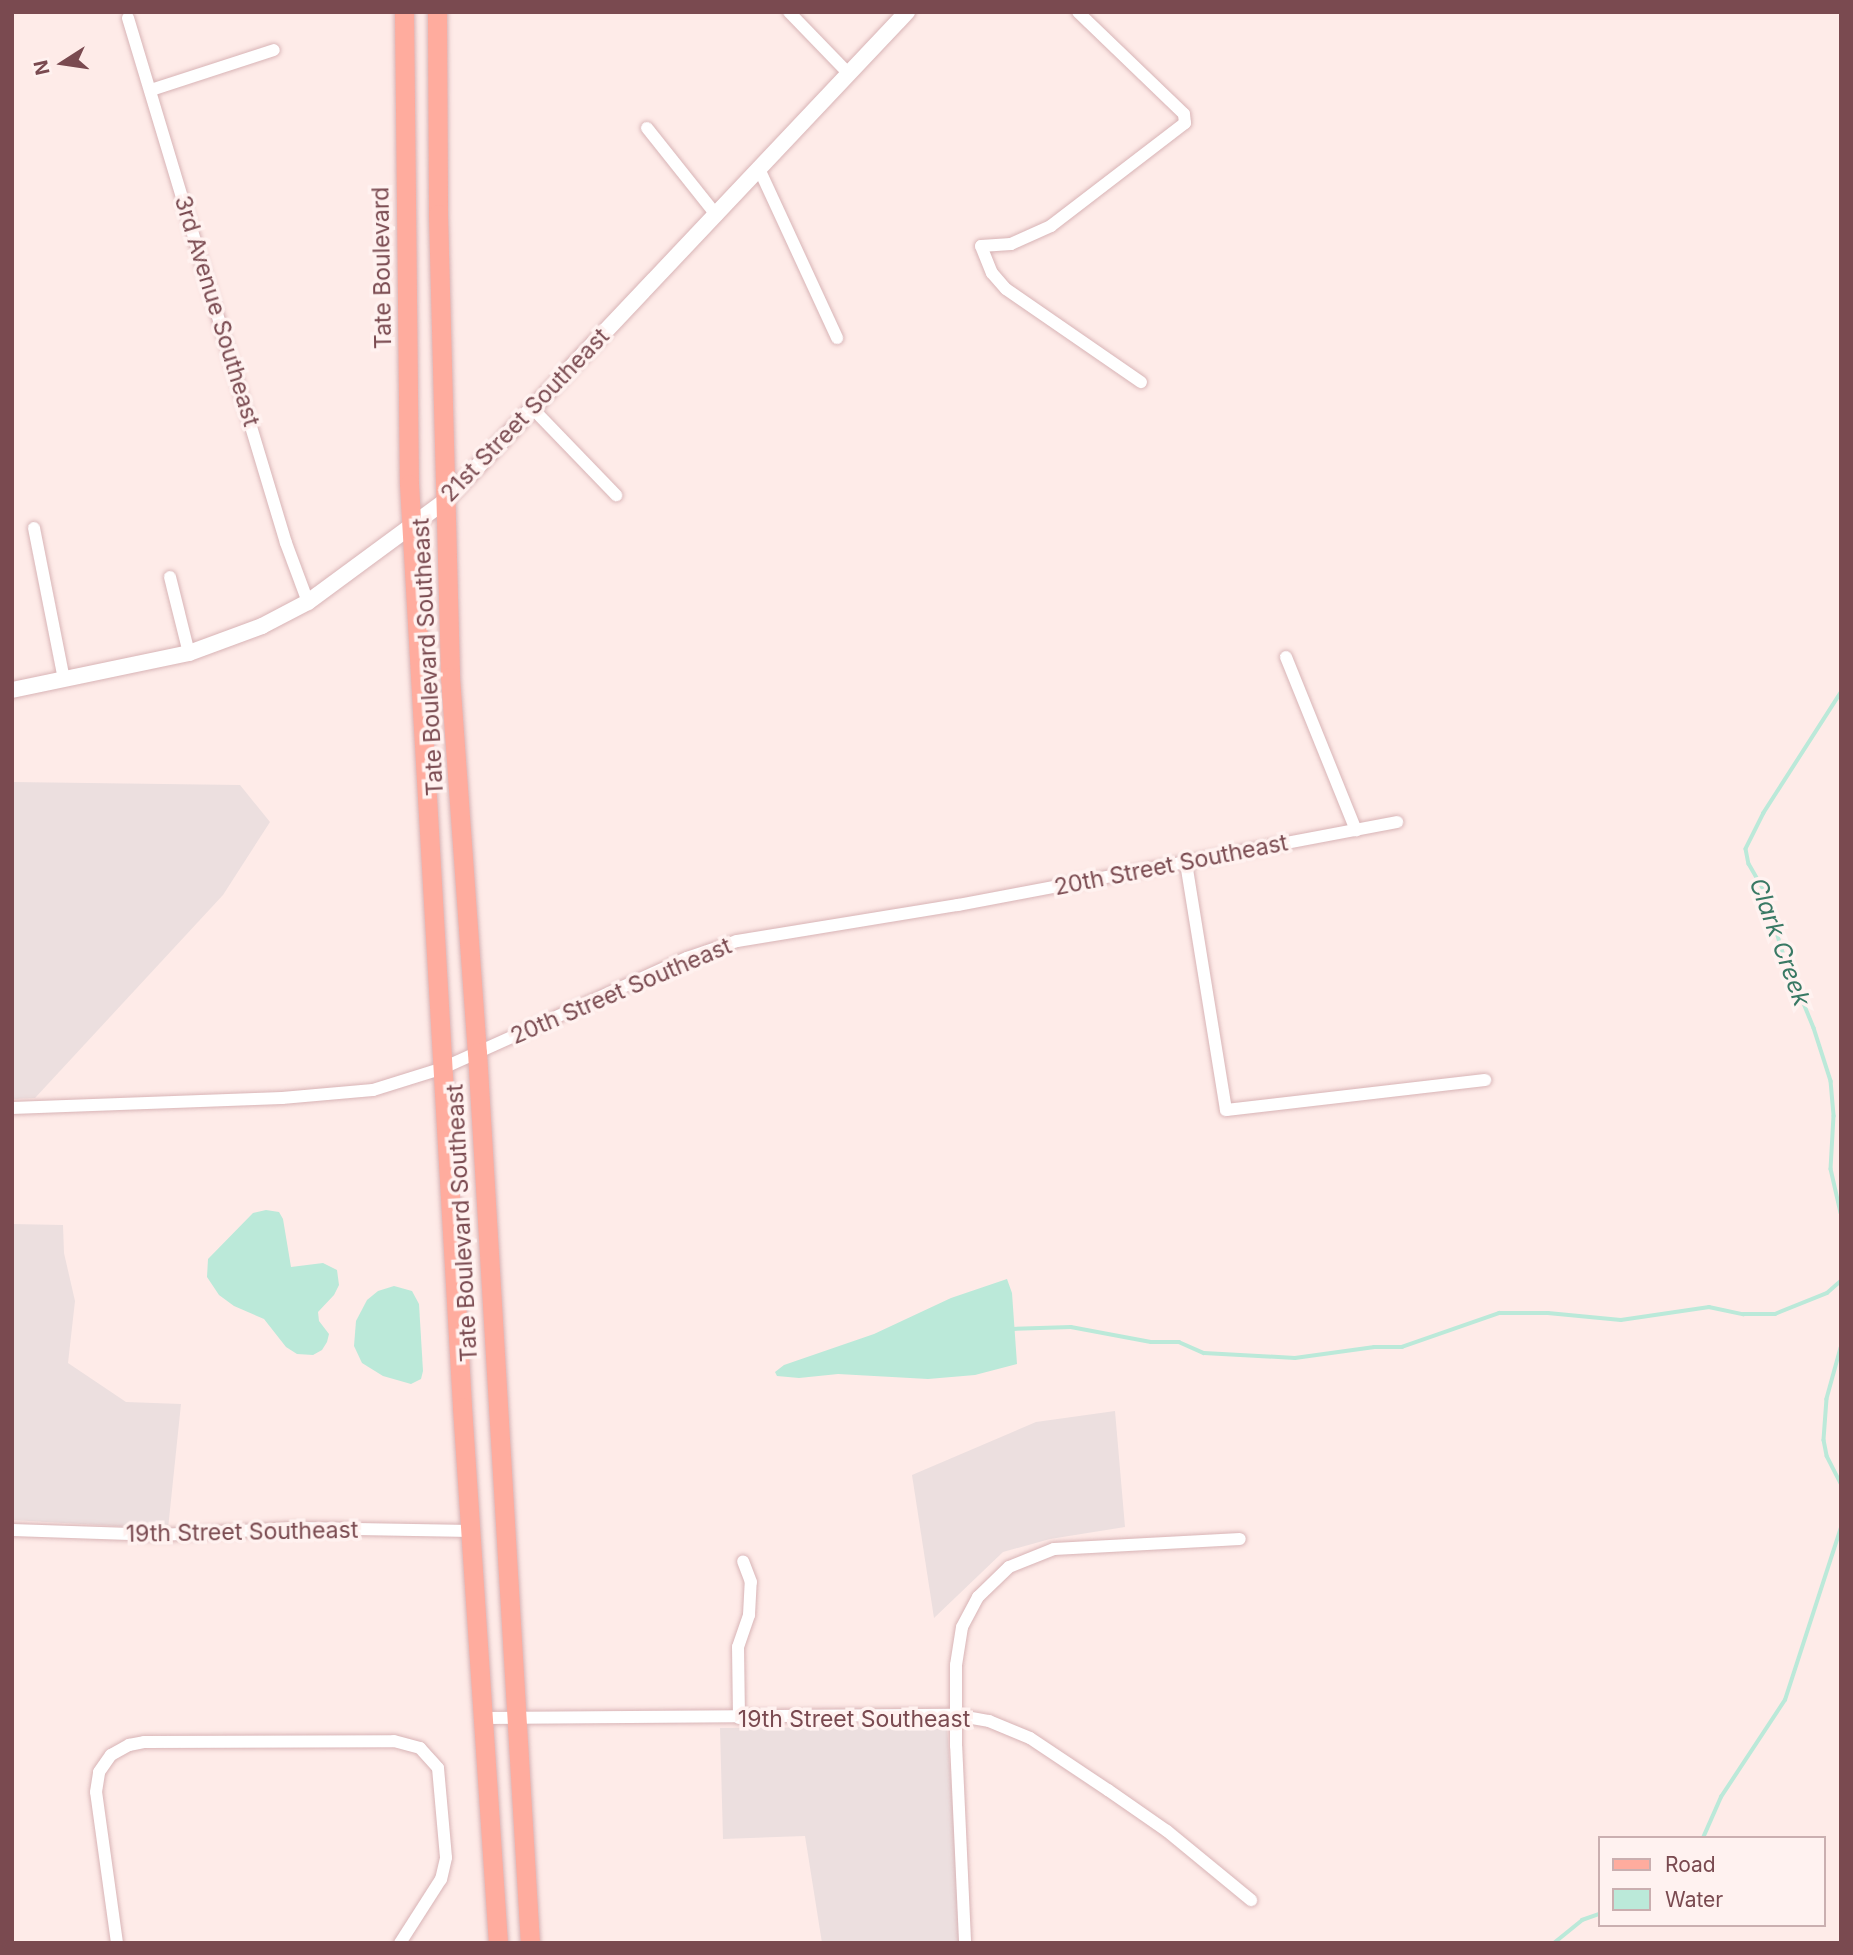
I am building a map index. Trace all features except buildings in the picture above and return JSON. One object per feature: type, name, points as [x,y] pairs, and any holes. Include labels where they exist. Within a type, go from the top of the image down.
[{"type":"main road","name":"Tate Boulevard","points":[[404,12],[411,523]]},
{"type":"main road","points":[[437,12],[445,501]]},
{"type":"main road","name":"Tate Boulevard Southeast","points":[[445,501],[450,677],[477,1052],[485,1224],[530,1943]]},
{"type":"main road","name":"Tate Boulevard Southeast","points":[[411,523],[498,1943]]},
{"type":"street","points":[[789,12],[849,74]]},
{"type":"street","name":"21st Street Southeast","points":[[12,690],[189,653],[262,626],[308,602],[411,523],[445,501],[907,12]]},
{"type":"street","points":[[1078,12],[1144,74],[1186,120],[1184,127],[1051,226],[1011,244],[981,246],[992,273],[1006,289],[1141,382]]},
{"type":"street","name":"3rd Avenue Southeast","points":[[128,18],[286,543],[308,602]]},
{"type":"street","points":[[151,90],[274,50]]},
{"type":"street","points":[[647,128],[717,216]]},
{"type":"street","points":[[760,170],[837,338]]},
{"type":"street","points":[[533,409],[616,495]]},
{"type":"street","points":[[34,528],[44,566],[64,679]]},
{"type":"street","points":[[170,577],[189,653]]},
{"type":"street","points":[[1286,657],[1356,831]]},
{"type":"street","name":"20th Street Southeast","points":[[12,1108],[333,1096],[389,1086],[443,1068],[687,958],[737,941],[958,905],[1397,822]]},
{"type":"street","points":[[1186,863],[1226,1110],[1485,1080]]},
{"type":"street","name":"19th Street Southeast","points":[[12,1530],[160,1535],[298,1528],[471,1531]]},
{"type":"street","points":[[965,1941],[956,1665],[962,1627],[978,1597],[1009,1567],[1038,1553],[1070,1546],[1240,1539]]},
{"type":"street","points":[[738,1718],[738,1647],[749,1615],[751,1582],[743,1561]]},
{"type":"street","name":"19th Street Southeast","points":[[484,1718],[956,1715],[989,1721],[1030,1738],[1167,1831],[1251,1900]]},
{"type":"street","points":[[117,1943],[96,1792],[99,1772],[111,1755],[129,1745],[144,1742],[401,1741],[425,1752],[438,1768],[446,1858],[441,1879],[400,1943]]},
{"type":"shaded area","points":[[12,782],[240,785],[270,822],[223,895],[35,1098],[12,1099]]},
{"type":"shaded area","points":[[12,1224],[63,1225],[64,1253],[75,1301],[68,1363],[126,1402],[181,1404],[168,1529],[12,1520]]},
{"type":"shaded area","points":[[1115,1411],[1125,1527],[1050,1539],[1003,1552],[934,1618],[912,1475],[1036,1422]]},
{"type":"shaded area","points":[[947,1726],[962,1943],[822,1943],[805,1836],[723,1839],[720,1728]]},
{"type":"water","points":[[266,1210],[279,1212],[283,1219],[291,1267],[323,1263],[337,1270],[339,1285],[334,1295],[318,1312],[319,1321],[329,1334],[327,1342],[322,1350],[313,1355],[297,1354],[286,1347],[264,1319],[234,1306],[219,1295],[207,1277],[208,1259],[253,1213]]},
{"type":"water","points":[[1007,1279],[1012,1293],[1017,1364],[975,1375],[928,1379],[838,1374],[799,1378],[777,1376],[775,1372],[784,1365],[874,1334],[951,1298]]},
{"type":"water","points":[[394,1286],[412,1291],[419,1304],[423,1371],[421,1379],[411,1384],[383,1376],[362,1363],[354,1346],[356,1321],[367,1300],[378,1291]]},
{"type":"waterway","name":"Clark Creek","points":[[1841,693],[1764,813],[1746,849],[1749,864],[1766,893],[1782,950],[1814,1028],[1831,1081],[1834,1116],[1831,1169],[1841,1213]]},
{"type":"waterway","points":[[1012,1329],[1071,1327],[1151,1342],[1179,1342],[1204,1353],[1295,1358],[1374,1347],[1402,1347],[1499,1313],[1548,1313],[1621,1320],[1709,1307],[1743,1314],[1775,1314],[1827,1293],[1841,1281]]},
{"type":"waterway","name":"Clark Creek","points":[[1841,1348],[1827,1399],[1824,1440],[1827,1456],[1841,1484]]},
{"type":"waterway","name":"Clark Creek","points":[[1704,1836],[1721,1797],[1785,1700],[1841,1528]]},
{"type":"waterway","name":"Clark Creek","points":[[1554,1943],[1582,1920],[1598,1914]]}]
